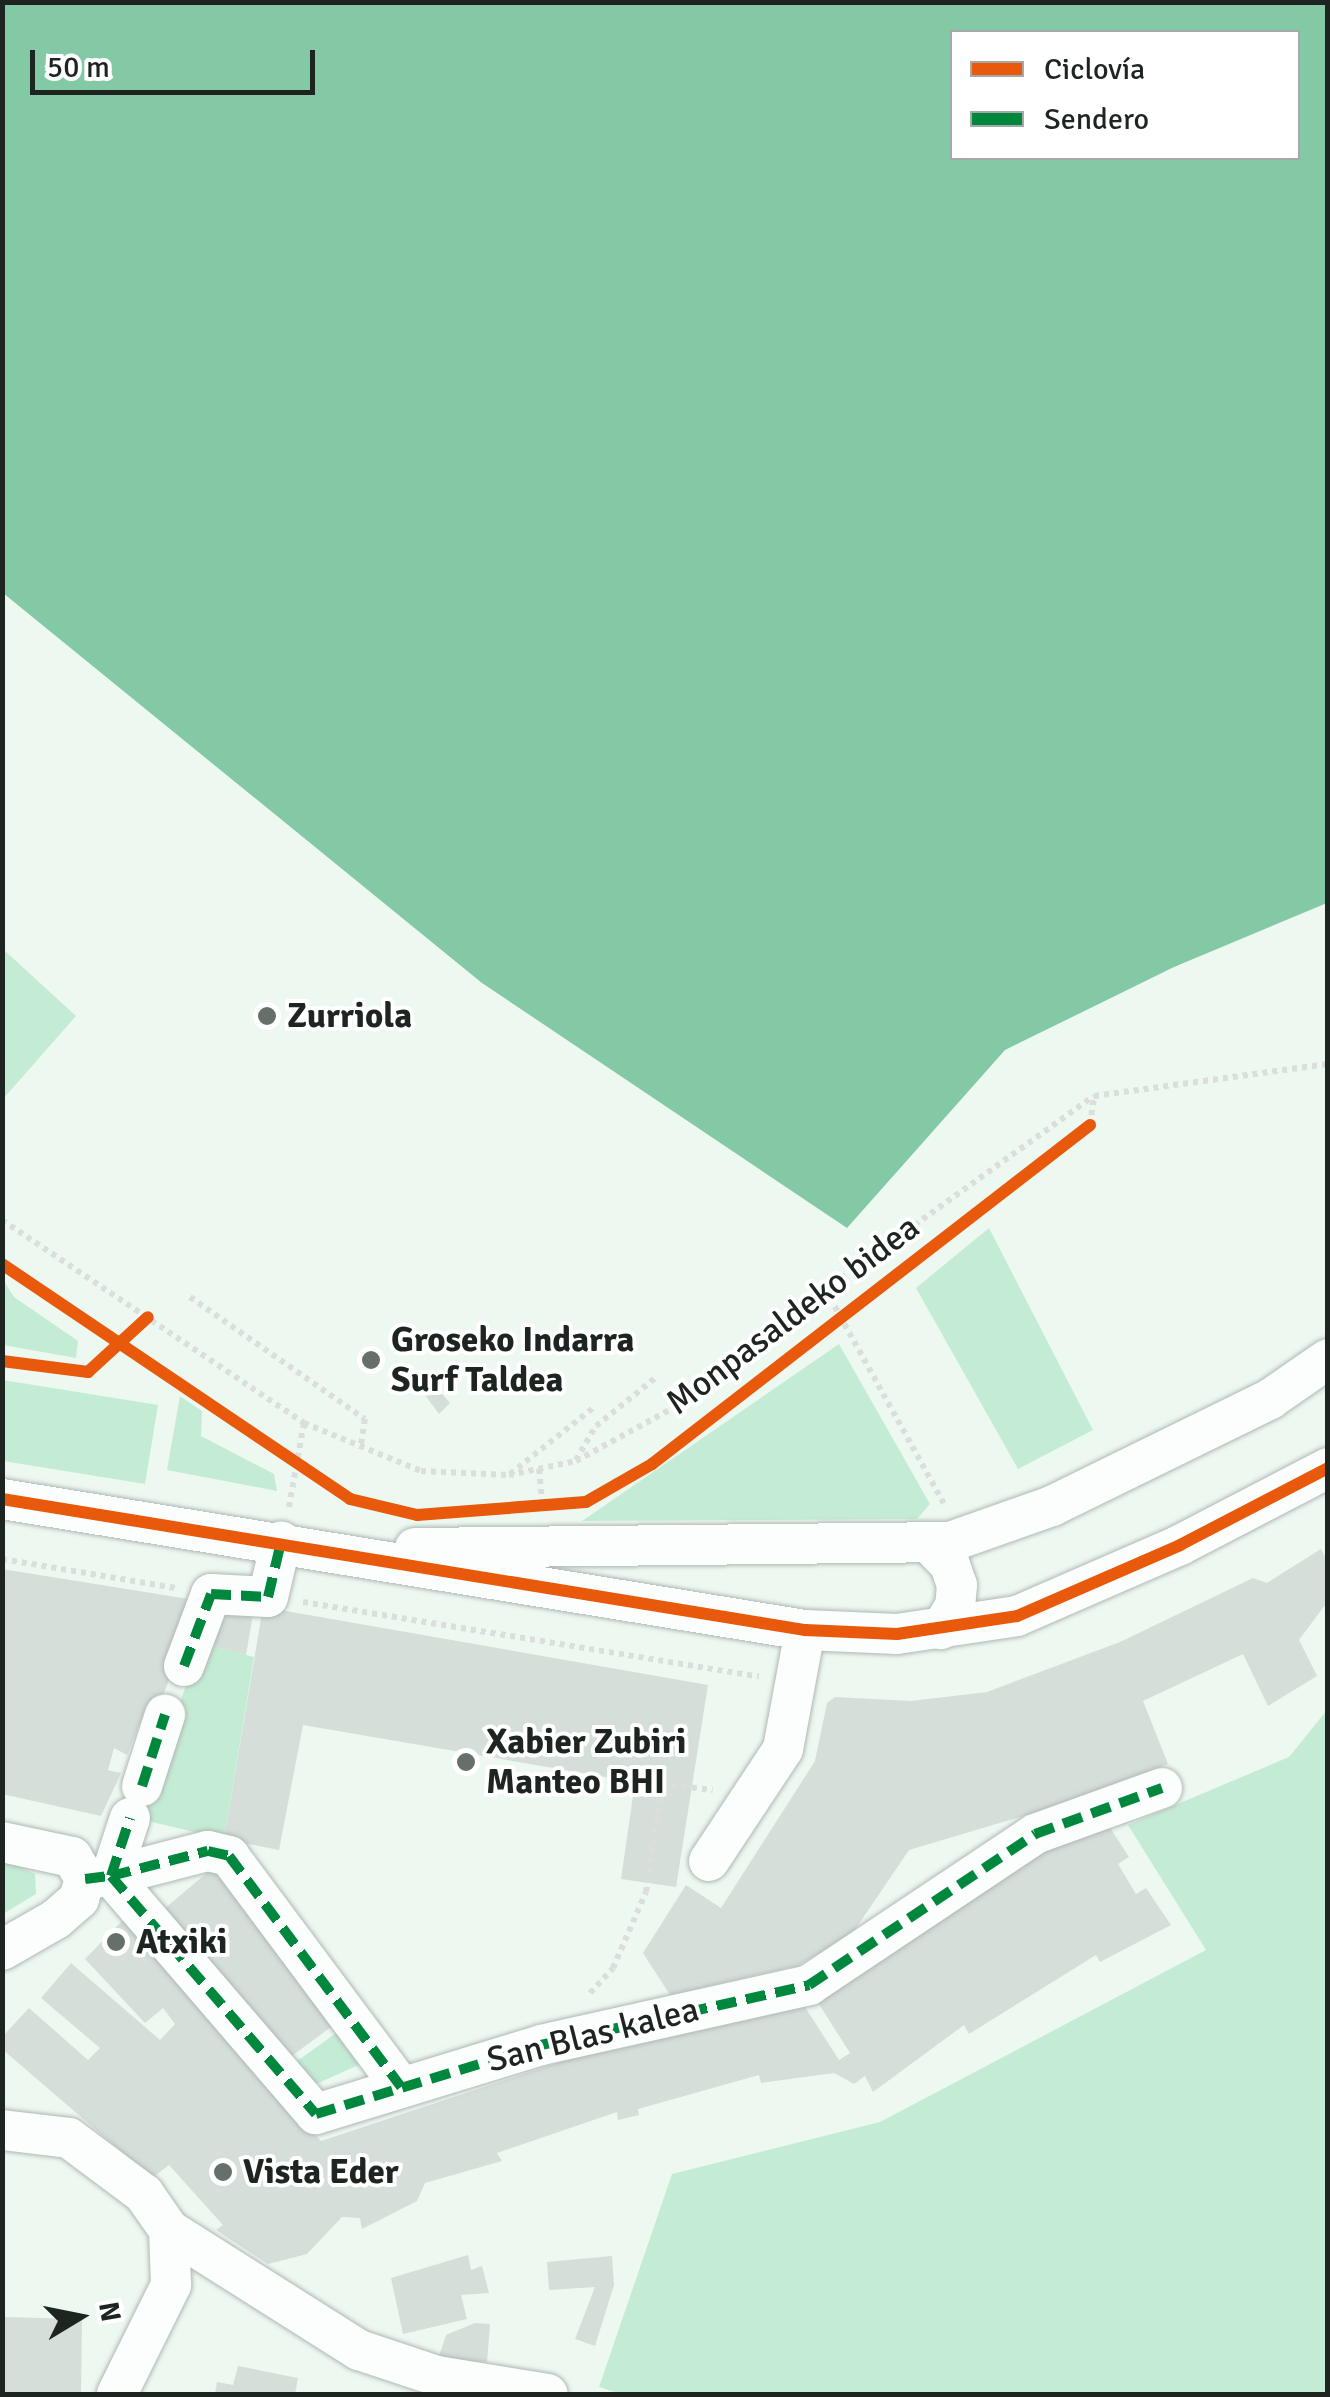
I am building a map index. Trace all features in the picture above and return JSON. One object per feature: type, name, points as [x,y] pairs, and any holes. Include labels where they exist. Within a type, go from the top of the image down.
[{"type":"street","points":[[2,1499],[336,1551],[465,1560],[946,1541],[1052,1506],[1270,1399],[1328,1359]]},
{"type":"street","points":[[465,1560],[804,1630],[941,1629],[1017,1616],[1180,1545],[1328,1468]]},
{"type":"street","points":[[941,1629],[955,1606],[957,1586],[946,1541]]},
{"type":"street","points":[[184,1666],[211,1594],[268,1597],[282,1542]]},
{"type":"street","points":[[708,1861],[783,1750],[804,1630]]},
{"type":"street","points":[[2,1950],[56,1918],[98,1878],[136,1802],[166,1715]]},
{"type":"street","name":"San Blas kalea","points":[[98,1878],[316,2114],[541,2044],[809,1984],[1036,1834],[1162,1788]]},
{"type":"street","points":[[2,1842],[72,1857],[98,1878]]},
{"type":"street","points":[[98,1878],[208,1851],[229,1856],[401,2086]]},
{"type":"street","points":[[2,2130],[69,2138],[144,2194],[169,2230],[359,2350],[438,2376],[548,2394]]},
{"type":"street","points":[[117,2394],[170,2285],[169,2230]]},
{"type":"path","points":[[1074,1136],[1090,1124],[1094,1096]]},
{"type":"path","points":[[825,1289],[946,1541]]},
{"type":"path","points":[[190,1297],[365,1418],[360,1449]]},
{"type":"path","points":[[825,1330],[857,1305]]},
{"type":"path","points":[[2,1361],[88,1372],[148,1318]]},
{"type":"path","points":[[106,1332],[136,1352]]},
{"type":"path","points":[[576,1461],[596,1426],[655,1378]]},
{"type":"path","points":[[509,1475],[592,1408]]},
{"type":"path","points":[[282,1542],[304,1423]]},
{"type":"path","points":[[282,1452],[312,1472]]},
{"type":"path","points":[[526,1508],[557,1505]]},
{"type":"path","points":[[2,1559],[211,1594]]},
{"type":"path","points":[[268,1597],[794,1687]]},
{"type":"path","points":[[541,2044],[613,1968],[646,1892],[662,1784],[754,1794]]},
{"type":"shaded area","points":[[2,3],[1327,3],[1327,903],[1174,967],[1005,1050],[847,1228],[482,983],[3,593]]},
{"type":"shaded area","points":[[3,949],[76,1016],[3,1099]]},
{"type":"shaded area","points":[[989,1228],[1093,1430],[1018,1469],[916,1288]]},
{"type":"shaded area","points":[[2,1278],[14,1297],[78,1341],[76,1358],[3,1345]]},
{"type":"shaded area","points":[[839,1344],[930,1504],[917,1519],[582,1521]]},
{"type":"shaded area","points":[[3,1380],[158,1405],[145,1484],[3,1461]]},
{"type":"shaded area","points":[[180,1396],[202,1411],[201,1436],[274,1474],[277,1491],[167,1470]]},
{"type":"shaded area","points":[[201,1643],[254,1657],[224,1839],[139,1819]]},
{"type":"shaded area","points":[[1327,1710],[1327,2394],[620,2394],[599,2387],[672,2174],[880,2122],[1206,1950],[1128,1825],[1289,1757]]},
{"type":"shaded area","points":[[3,1859],[35,1874],[36,1894],[3,1914]]},
{"type":"shaded area","points":[[339,2031],[363,2063],[305,2089],[286,2069]]},
{"type":"building","points":[[427,1377],[450,1403],[439,1414],[419,1387]]},
{"type":"building","points":[[1321,1549],[1328,1562],[1328,1601],[1299,1640],[1317,1676],[1268,1706],[1243,1654],[1143,1701],[1168,1764],[1094,1795],[909,1850],[852,1934],[797,1966],[670,1995],[643,1953],[686,1885],[721,1908],[815,1761],[827,1703],[835,1697],[911,1701],[987,1692],[1120,1642],[1253,1578],[1267,1583]]},
{"type":"building","points":[[2,1569],[201,1601],[155,1715],[145,1711],[127,1755],[114,1748],[108,1770],[121,1773],[101,1816],[2,1794]]},
{"type":"building","points":[[216,1606],[253,1614],[246,1655],[201,1643]]},
{"type":"building","points":[[263,1607],[708,1685],[676,1887],[621,1879],[635,1782],[303,1725],[279,1850],[224,1839]]},
{"type":"building","points":[[1107,1823],[1129,1857],[1118,1864],[1136,1894],[1146,1888],[1171,1925],[1100,1962],[1096,1955],[969,2034],[964,2025],[873,2092],[865,2076],[854,2084],[834,2073],[761,2083],[759,2075],[638,2109],[639,2115],[618,2120],[617,2112],[497,2153],[502,2161],[425,2183],[417,2201],[362,2229],[360,2218],[342,2217],[307,2254],[268,2264],[216,2230],[223,2225],[169,2165],[152,2178],[2,2049],[2,2037],[29,2008],[88,2060],[100,2048],[41,1998],[71,1963],[160,2040],[175,2024],[163,2008],[145,2023],[85,1959],[126,1917],[321,2141],[560,2062],[805,2007],[839,2060],[850,2053],[815,1998],[1036,1855]]},
{"type":"building","points":[[214,1867],[335,2024],[281,2064],[158,1914]]},
{"type":"building","points":[[468,2255],[471,2270],[482,2266],[489,2293],[461,2295],[467,2319],[403,2334],[391,2278]]},
{"type":"building","points":[[612,2256],[614,2285],[595,2346],[575,2339],[595,2287],[549,2290],[547,2262]]},
{"type":"building","points":[[2,2317],[82,2319],[81,2394],[2,2394]]},
{"type":"building","points":[[475,2323],[490,2324],[487,2362],[438,2359],[446,2335]]},
{"type":"building","points":[[238,2366],[298,2378],[295,2394],[215,2394],[217,2382],[233,2385]]},
{"type":"marked path","points":[[184,1666],[211,1594],[268,1597],[281,1542]]},
{"type":"marked path","points":[[142,1786],[165,1715]]},
{"type":"marked path","points":[[85,1879],[111,1876],[316,2114],[541,2045],[809,1985],[1035,1834],[1162,1788]]},
{"type":"marked path","points":[[111,1876],[130,1818]]},
{"type":"marked path","points":[[111,1876],[208,1851],[229,1856],[401,2087]]},
{"type":"cycle path","name":"Monpasaldeko bidea","points":[[2,1264],[350,1499],[417,1515],[586,1502],[652,1464],[1090,1125]]},
{"type":"cycle path","points":[[2,1361],[88,1372],[148,1317]]},
{"type":"cycle path","points":[[2,1499],[805,1630],[897,1634],[1017,1616],[1180,1545],[1328,1468]]},
{"type":"place","name":"Zurriola","points":[[267,1016]]},
{"type":"place","name":"Groseko Indarra Surf Taldea","points":[[371,1360]]},
{"type":"place","name":"Xabier Zubiri Manteo BHI","points":[[466,1762]]},
{"type":"place","name":"Atxiki","points":[[116,1942]]},
{"type":"place","name":"Vista Eder","points":[[223,2172]]}]
